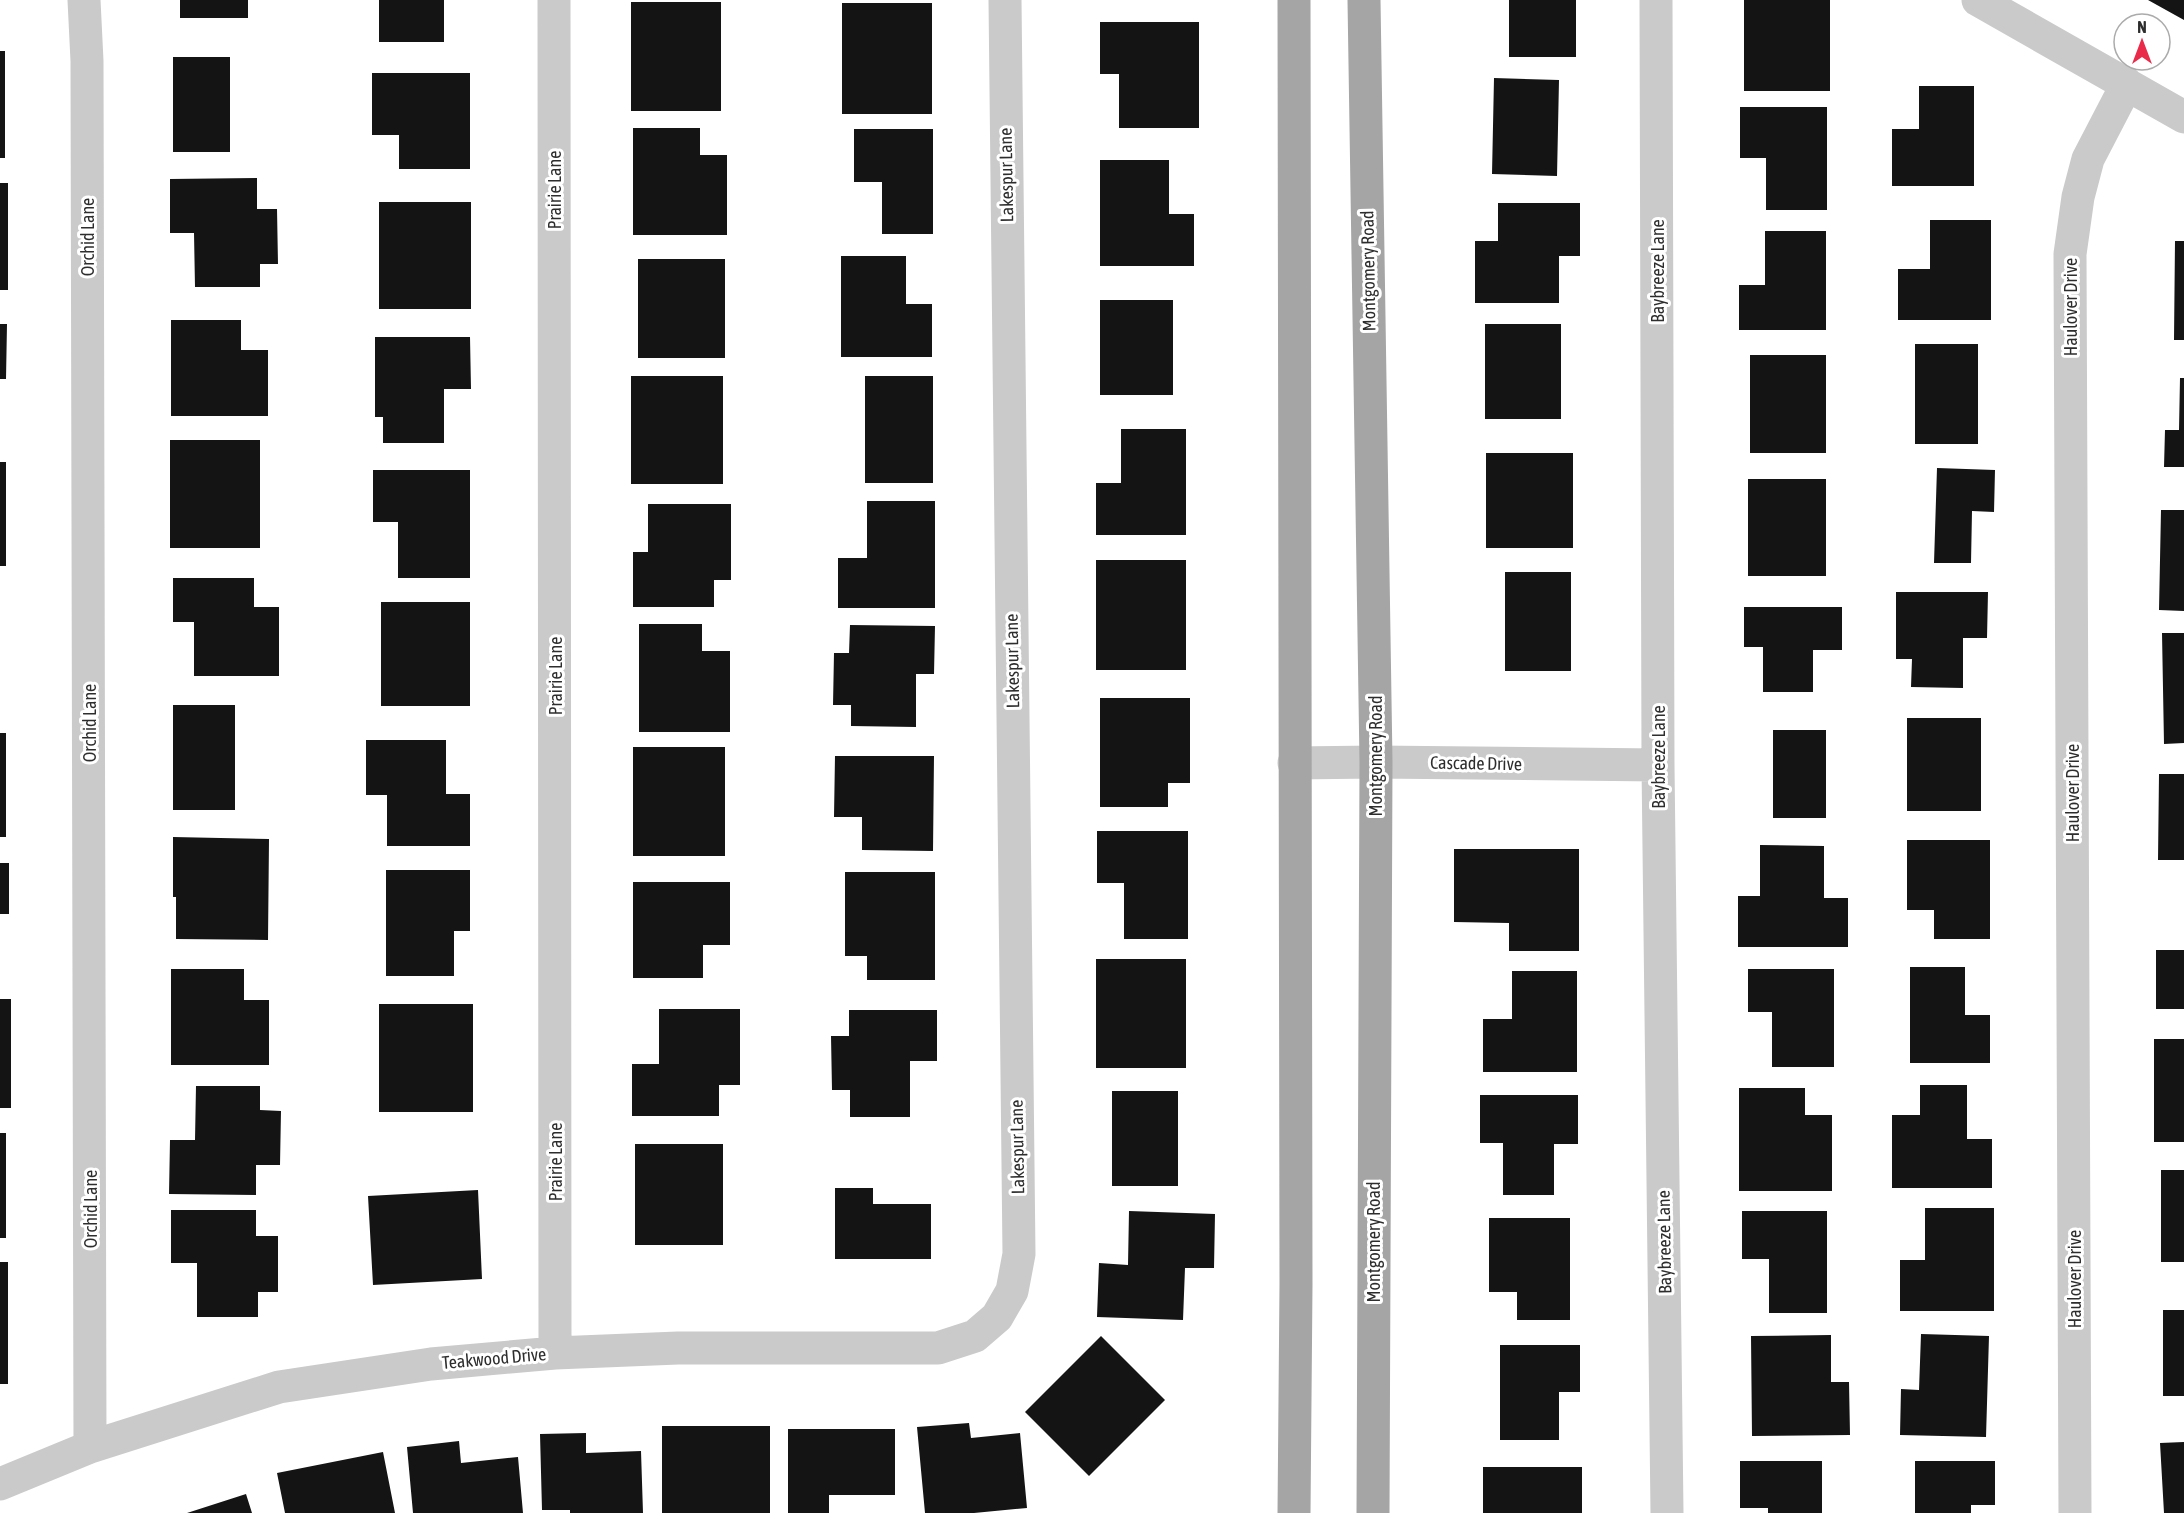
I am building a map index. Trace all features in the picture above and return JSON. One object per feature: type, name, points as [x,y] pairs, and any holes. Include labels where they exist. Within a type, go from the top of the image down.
[{"type":"main road","points":[[1294,0],[1296,1284],[1294,1513]]},
{"type":"main road","name":"Montgomery Road","points":[[1364,0],[1376,762],[1373,1513]]},
{"type":"street","name":"Orchid Lane","points":[[84,0],[87,61],[90,1447]]},
{"type":"street","name":"Prairie Lane","points":[[554,0],[555,1353]]},
{"type":"street","name":"Lakespur Lane","points":[[998,1317],[1012,1291],[1019,1254],[1005,0]]},
{"type":"street","name":"Baybreeze Lane","points":[[1656,0],[1658,765],[1667,1513]]},
{"type":"street","points":[[1978,0],[2184,117]]},
{"type":"street","name":"Haulover Drive","points":[[2075,1513],[2070,254],[2078,197],[2088,159],[2127,84]]},
{"type":"street","name":"Cascade Drive","points":[[1294,763],[1658,765]]},
{"type":"street","name":"Teakwood Drive","points":[[0,1484],[90,1447],[279,1387],[431,1364],[555,1353],[678,1347],[938,1347],[975,1335],[998,1317]]},
{"type":"building","points":[[180,0],[248,0],[248,18],[180,18]]},
{"type":"building","points":[[379,0],[444,0],[444,42],[379,42]]},
{"type":"building","points":[[1509,0],[1576,0],[1576,57],[1509,57]]},
{"type":"building","points":[[1744,0],[1830,0],[1830,91],[1744,91]]},
{"type":"building","points":[[2148,0],[2184,0],[2184,20]]},
{"type":"building","points":[[631,2],[721,2],[721,111],[631,111]]},
{"type":"building","points":[[842,3],[932,3],[932,114],[842,114]]},
{"type":"building","points":[[1100,22],[1199,22],[1199,128],[1119,128],[1119,74],[1100,74]]},
{"type":"building","points":[[0,51],[5,51],[5,158],[0,158]]},
{"type":"building","points":[[173,57],[230,57],[230,152],[173,152]]},
{"type":"building","points":[[372,73],[470,73],[470,169],[399,169],[399,135],[372,135]]},
{"type":"building","points":[[1494,78],[1559,80],[1557,176],[1492,174]]},
{"type":"building","points":[[1919,86],[1974,86],[1974,186],[1892,186],[1892,129],[1919,129]]},
{"type":"building","points":[[1740,107],[1827,107],[1827,210],[1766,210],[1766,158],[1740,158]]},
{"type":"building","points":[[633,128],[700,128],[700,155],[727,155],[727,235],[633,235]]},
{"type":"building","points":[[854,129],[933,129],[933,234],[882,234],[882,182],[854,182]]},
{"type":"building","points":[[1100,160],[1169,160],[1169,214],[1194,214],[1194,266],[1100,266]]},
{"type":"building","points":[[257,178],[257,209],[277,209],[278,264],[260,264],[260,287],[195,287],[194,233],[170,233],[170,179]]},
{"type":"building","points":[[0,183],[8,183],[8,290],[0,290]]},
{"type":"building","points":[[379,202],[471,202],[471,309],[379,309]]},
{"type":"building","points":[[1498,203],[1580,203],[1580,256],[1559,256],[1559,303],[1475,303],[1475,241],[1498,241]]},
{"type":"building","points":[[1930,220],[1991,220],[1991,320],[1898,320],[1898,269],[1930,269]]},
{"type":"building","points":[[1765,231],[1826,231],[1826,330],[1739,330],[1739,285],[1765,285]]},
{"type":"building","points":[[2175,241],[2184,241],[2184,340],[2174,340]]},
{"type":"building","points":[[841,256],[906,256],[906,304],[932,304],[932,357],[841,357]]},
{"type":"building","points":[[638,259],[725,259],[725,358],[638,358]]},
{"type":"building","points":[[1100,300],[1173,300],[1173,395],[1100,395]]},
{"type":"building","points":[[171,320],[241,320],[241,350],[268,350],[268,416],[171,416]]},
{"type":"building","points":[[0,324],[7,324],[6,379],[0,379]]},
{"type":"building","points":[[1485,324],[1561,324],[1561,419],[1485,419]]},
{"type":"building","points":[[375,337],[470,337],[471,389],[444,389],[444,443],[383,443],[383,417],[375,417]]},
{"type":"building","points":[[1915,344],[1978,344],[1978,444],[1915,444]]},
{"type":"building","points":[[1750,355],[1826,355],[1826,453],[1750,453]]},
{"type":"building","points":[[631,376],[723,376],[723,484],[631,484]]},
{"type":"building","points":[[865,376],[933,376],[933,483],[865,483]]},
{"type":"building","points":[[2180,378],[2184,378],[2184,467],[2164,467],[2165,430],[2179,430]]},
{"type":"building","points":[[1121,429],[1186,429],[1186,535],[1096,535],[1096,483],[1121,483]]},
{"type":"building","points":[[170,440],[260,440],[260,548],[170,548]]},
{"type":"building","points":[[1486,453],[1573,453],[1573,548],[1486,548]]},
{"type":"building","points":[[0,462],[6,462],[6,566],[0,566]]},
{"type":"building","points":[[1937,468],[1995,470],[1994,512],[1972,511],[1971,563],[1934,563]]},
{"type":"building","points":[[373,470],[470,470],[470,578],[398,578],[398,522],[373,522]]},
{"type":"building","points":[[1748,479],[1826,479],[1826,576],[1748,576]]},
{"type":"building","points":[[867,501],[935,501],[935,608],[838,608],[838,558],[867,558]]},
{"type":"building","points":[[648,504],[731,504],[731,580],[714,580],[714,607],[633,607],[633,552],[648,552]]},
{"type":"building","points":[[2161,510],[2184,510],[2184,611],[2159,610]]},
{"type":"building","points":[[1096,560],[1186,560],[1186,670],[1096,670]]},
{"type":"building","points":[[1505,572],[1571,572],[1571,671],[1505,671]]},
{"type":"building","points":[[173,578],[254,578],[254,607],[279,607],[279,676],[194,676],[194,622],[173,622]]},
{"type":"building","points":[[1896,592],[1988,592],[1987,638],[1963,638],[1963,688],[1911,687],[1912,659],[1896,659]]},
{"type":"building","points":[[381,602],[470,602],[470,706],[381,706]]},
{"type":"building","points":[[1744,607],[1842,607],[1842,650],[1813,650],[1813,692],[1763,692],[1763,647],[1744,647]]},
{"type":"building","points":[[639,624],[702,624],[702,651],[730,651],[730,732],[639,732]]},
{"type":"building","points":[[850,625],[935,626],[934,674],[916,674],[916,727],[851,726],[851,705],[833,705],[834,653],[849,653]]},
{"type":"building","points":[[2162,633],[2184,633],[2184,743],[2164,744]]},
{"type":"building","points":[[1100,698],[1190,698],[1190,783],[1168,783],[1168,807],[1100,807]]},
{"type":"building","points":[[173,705],[235,705],[235,810],[173,810]]},
{"type":"building","points":[[1907,718],[1981,718],[1981,811],[1907,811]]},
{"type":"building","points":[[1773,730],[1826,730],[1826,818],[1773,818]]},
{"type":"building","points":[[0,733],[6,733],[6,837],[0,837]]},
{"type":"building","points":[[366,740],[446,740],[446,794],[470,794],[470,846],[387,846],[387,795],[366,795]]},
{"type":"building","points":[[633,747],[725,747],[725,856],[633,856]]},
{"type":"building","points":[[835,756],[934,756],[933,851],[862,850],[862,817],[834,817]]},
{"type":"building","points":[[2159,774],[2184,774],[2184,860],[2158,860]]},
{"type":"building","points":[[1097,831],[1188,831],[1188,939],[1124,939],[1124,883],[1097,883]]},
{"type":"building","points":[[173,837],[269,839],[268,940],[176,939]]},
{"type":"building","points":[[1907,840],[1990,840],[1990,939],[1934,939],[1934,910],[1907,910]]},
{"type":"building","points":[[1760,845],[1824,846],[1824,898],[1848,898],[1848,947],[1738,947],[1738,896],[1760,896]]},
{"type":"building","points":[[1454,849],[1579,849],[1579,951],[1509,951],[1509,923],[1454,922]]},
{"type":"building","points":[[0,863],[9,863],[9,914],[0,914]]},
{"type":"building","points":[[386,870],[470,870],[470,931],[454,931],[454,976],[386,976]]},
{"type":"building","points":[[845,872],[935,872],[935,980],[867,980],[867,956],[845,956]]},
{"type":"building","points":[[633,882],[730,882],[730,945],[703,945],[703,978],[633,978]]},
{"type":"building","points":[[2156,950],[2184,950],[2184,1009],[2156,1009]]},
{"type":"building","points":[[1096,959],[1186,959],[1186,1068],[1096,1068]]},
{"type":"building","points":[[1910,967],[1965,967],[1965,1015],[1990,1015],[1990,1063],[1910,1063]]},
{"type":"building","points":[[171,969],[244,969],[244,1000],[269,1000],[269,1065],[171,1065]]},
{"type":"building","points":[[1748,969],[1834,969],[1834,1067],[1772,1067],[1772,1012],[1748,1012]]},
{"type":"building","points":[[1512,971],[1577,971],[1577,1072],[1483,1072],[1483,1019],[1512,1019]]},
{"type":"building","points":[[0,999],[11,999],[11,1108],[0,1108]]},
{"type":"building","points":[[379,1004],[473,1004],[473,1112],[379,1112]]},
{"type":"building","points":[[659,1009],[740,1009],[740,1085],[719,1085],[719,1116],[632,1116],[632,1064],[659,1064]]},
{"type":"building","points":[[849,1010],[937,1010],[937,1061],[910,1061],[910,1117],[850,1117],[850,1090],[832,1090],[831,1036],[849,1036]]},
{"type":"building","points":[[2154,1039],[2184,1039],[2184,1142],[2154,1142]]},
{"type":"building","points":[[1920,1085],[1967,1085],[1967,1139],[1992,1139],[1992,1188],[1892,1188],[1892,1115],[1920,1115]]},
{"type":"building","points":[[196,1086],[260,1086],[260,1110],[281,1111],[280,1165],[256,1165],[256,1195],[169,1194],[170,1140],[195,1140]]},
{"type":"building","points":[[1739,1088],[1805,1088],[1805,1115],[1832,1115],[1832,1191],[1739,1191]]},
{"type":"building","points":[[1112,1091],[1178,1091],[1178,1186],[1112,1186]]},
{"type":"building","points":[[1480,1095],[1578,1095],[1578,1144],[1554,1144],[1554,1195],[1503,1195],[1503,1143],[1480,1143]]},
{"type":"building","points":[[0,1133],[6,1133],[6,1238],[0,1238]]},
{"type":"building","points":[[635,1144],[723,1144],[723,1245],[635,1245]]},
{"type":"building","points":[[2161,1170],[2184,1170],[2184,1262],[2161,1262]]},
{"type":"building","points":[[835,1188],[873,1188],[873,1204],[931,1204],[931,1259],[835,1259]]},
{"type":"building","points":[[478,1190],[482,1279],[373,1285],[368,1196]]},
{"type":"building","points":[[1925,1208],[1994,1208],[1994,1311],[1900,1311],[1900,1260],[1925,1260]]},
{"type":"building","points":[[171,1210],[256,1210],[256,1236],[278,1236],[278,1292],[258,1292],[258,1317],[197,1317],[197,1263],[171,1263]]},
{"type":"building","points":[[1129,1211],[1215,1214],[1214,1268],[1185,1268],[1183,1320],[1097,1317],[1099,1263],[1128,1265]]},
{"type":"building","points":[[1742,1211],[1827,1211],[1827,1313],[1769,1313],[1769,1259],[1742,1259]]},
{"type":"building","points":[[1489,1218],[1570,1218],[1570,1320],[1517,1320],[1517,1292],[1489,1292]]},
{"type":"building","points":[[0,1262],[8,1262],[8,1384],[0,1384]]},
{"type":"building","points":[[2163,1310],[2184,1310],[2184,1396],[2163,1396]]},
{"type":"building","points":[[1921,1334],[1989,1336],[1986,1437],[1900,1435],[1901,1389],[1919,1390]]},
{"type":"building","points":[[1831,1335],[1831,1382],[1849,1382],[1850,1435],[1752,1436],[1751,1336]]},
{"type":"building","points":[[1101,1336],[1165,1400],[1089,1476],[1025,1412]]},
{"type":"building","points":[[1500,1345],[1580,1345],[1580,1392],[1559,1392],[1559,1440],[1500,1440]]},
{"type":"building","points":[[969,1423],[971,1438],[1020,1433],[1027,1508],[974,1513],[925,1513],[917,1427]]},
{"type":"building","points":[[662,1426],[770,1426],[770,1513],[662,1513]]},
{"type":"building","points":[[788,1429],[895,1429],[895,1495],[829,1495],[829,1513],[788,1513]]},
{"type":"building","points":[[586,1433],[586,1453],[641,1451],[643,1513],[570,1513],[570,1510],[542,1510],[540,1434]]},
{"type":"building","points":[[459,1441],[461,1463],[518,1457],[523,1513],[413,1513],[407,1447]]},
{"type":"building","points":[[2184,1442],[2184,1513],[2164,1513],[2160,1443]]},
{"type":"building","points":[[383,1452],[395,1513],[285,1513],[277,1473]]},
{"type":"building","points":[[1740,1461],[1822,1461],[1822,1513],[1768,1513],[1768,1508],[1740,1508]]},
{"type":"building","points":[[1915,1461],[1995,1461],[1995,1505],[1971,1505],[1971,1513],[1915,1513]]},
{"type":"building","points":[[1483,1467],[1582,1467],[1582,1513],[1483,1513]]},
{"type":"building","points":[[246,1494],[252,1513],[187,1513]]}]
